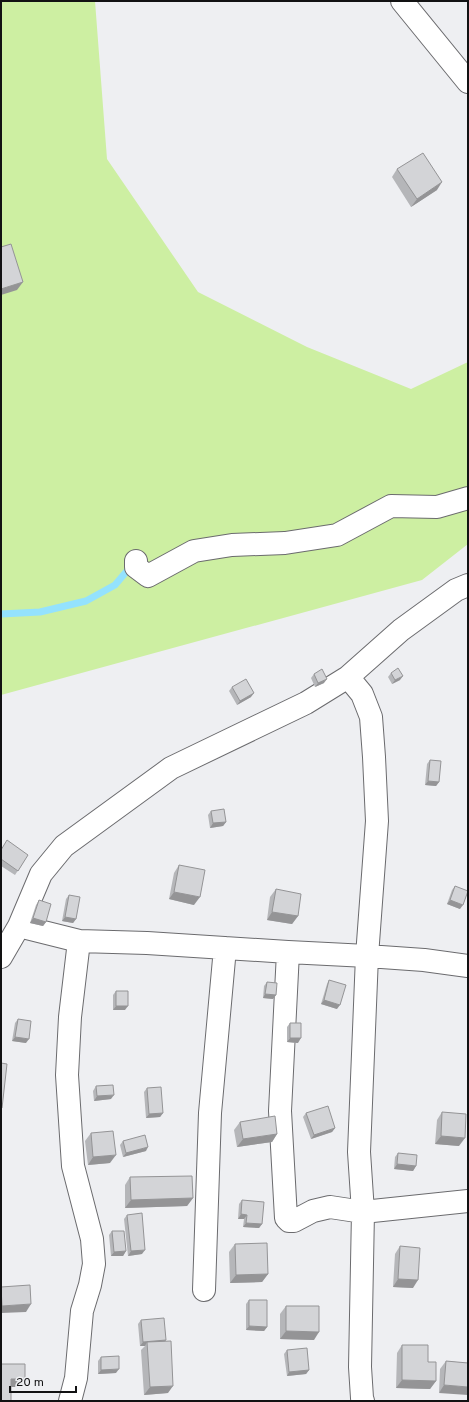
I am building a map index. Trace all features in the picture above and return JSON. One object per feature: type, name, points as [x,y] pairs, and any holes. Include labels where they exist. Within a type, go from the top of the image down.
[{"type":"street","points":[[402,1],[468,82]]},
{"type":"street","points":[[136,561],[136,567],[148,576],[194,551],[232,545],[285,543],[337,535],[392,506],[437,507],[468,498]]},
{"type":"street","points":[[1,957],[19,926],[41,874],[64,846],[97,820],[171,768],[306,703],[348,677],[401,630],[456,590],[468,585]]},
{"type":"street","points":[[348,677],[362,694],[371,717],[377,821],[367,956],[359,1152],[362,1212],[360,1367],[363,1401]]},
{"type":"street","points":[[19,926],[79,941],[147,943],[367,956],[424,960],[468,966]]},
{"type":"street","points":[[70,1401],[76,1378],[82,1311],[90,1285],[94,1264],[92,1239],[73,1166],[67,1075],[70,1017],[79,941]]},
{"type":"street","points":[[204,1290],[210,1113],[225,948]]},
{"type":"street","points":[[288,952],[280,1111],[286,1218],[289,1221],[294,1221],[313,1211],[330,1207],[362,1212],[468,1201]]},
{"type":"green space","points":[[1,1],[95,1],[107,159],[198,292],[307,347],[411,389],[468,362],[468,544],[422,580],[1,695]]},
{"type":"building","points":[[423,153],[442,182],[417,199],[397,169]]},
{"type":"building","points":[[11,244],[23,282],[1,289],[1,247]]},
{"type":"building","points":[[398,668],[403,676],[395,680],[391,673]]},
{"type":"building","points":[[322,669],[327,679],[318,683],[314,674]]},
{"type":"building","points":[[246,679],[254,693],[240,701],[232,687]]},
{"type":"building","points":[[430,760],[441,761],[439,782],[428,781]]},
{"type":"building","points":[[224,809],[226,822],[213,823],[211,811]]},
{"type":"building","points":[[7,840],[28,855],[18,871],[1,859],[1,850]]},
{"type":"building","points":[[179,865],[205,870],[200,897],[174,892]]},
{"type":"building","points":[[455,886],[468,891],[463,905],[450,900]]},
{"type":"building","points":[[276,889],[301,894],[298,916],[272,912]]},
{"type":"building","points":[[69,895],[80,897],[76,919],[65,917]]},
{"type":"building","points":[[39,900],[51,904],[46,922],[33,918]]},
{"type":"building","points":[[329,980],[346,985],[340,1005],[324,1000]]},
{"type":"building","points":[[267,982],[277,983],[276,995],[265,994]]},
{"type":"building","points":[[116,991],[128,991],[128,1006],[116,1006]]},
{"type":"building","points":[[18,1019],[31,1021],[29,1039],[15,1037]]},
{"type":"building","points":[[290,1023],[301,1023],[301,1038],[290,1038]]},
{"type":"building","points":[[1,1063],[7,1064],[2,1108],[1,1107]]},
{"type":"building","points":[[113,1085],[114,1095],[97,1096],[96,1086]]},
{"type":"building","points":[[161,1087],[163,1113],[149,1114],[147,1088]]},
{"type":"building","points":[[328,1106],[335,1128],[314,1135],[306,1113]]},
{"type":"building","points":[[442,1112],[466,1114],[465,1138],[441,1136]]},
{"type":"building","points":[[275,1116],[277,1134],[243,1139],[240,1122]]},
{"type":"building","points":[[113,1131],[116,1155],[93,1157],[91,1133]]},
{"type":"building","points":[[145,1135],[148,1147],[126,1153],[123,1141]]},
{"type":"building","points":[[398,1153],[417,1155],[416,1166],[397,1164]]},
{"type":"building","points":[[192,1176],[193,1198],[131,1200],[130,1177]]},
{"type":"building","points":[[242,1200],[264,1202],[262,1224],[246,1223],[247,1215],[241,1214]]},
{"type":"building","points":[[142,1213],[145,1250],[131,1251],[127,1215]]},
{"type":"building","points":[[112,1231],[124,1231],[126,1251],[114,1252]]},
{"type":"building","points":[[267,1243],[268,1274],[236,1275],[235,1244]]},
{"type":"building","points":[[400,1246],[420,1248],[418,1280],[398,1279]]},
{"type":"building","points":[[30,1285],[31,1304],[2,1306],[1,1287]]},
{"type":"building","points":[[249,1300],[267,1300],[267,1327],[249,1326]]},
{"type":"building","points":[[286,1306],[319,1306],[319,1332],[286,1331]]},
{"type":"building","points":[[164,1318],[166,1340],[143,1342],[141,1320]]},
{"type":"building","points":[[171,1341],[173,1386],[150,1387],[147,1342]]},
{"type":"building","points":[[402,1345],[428,1345],[428,1362],[436,1362],[436,1381],[402,1380]]},
{"type":"building","points":[[307,1348],[309,1370],[289,1372],[287,1350]]},
{"type":"building","points":[[119,1356],[119,1369],[101,1370],[101,1357]]},
{"type":"building","points":[[446,1361],[468,1363],[468,1387],[444,1385]]},
{"type":"building","points":[[1,1364],[25,1364],[25,1379],[11,1379],[11,1401],[1,1401]]},
{"type":"waterway","points":[[1,614],[40,612],[86,601],[115,585],[132,565]]}]
